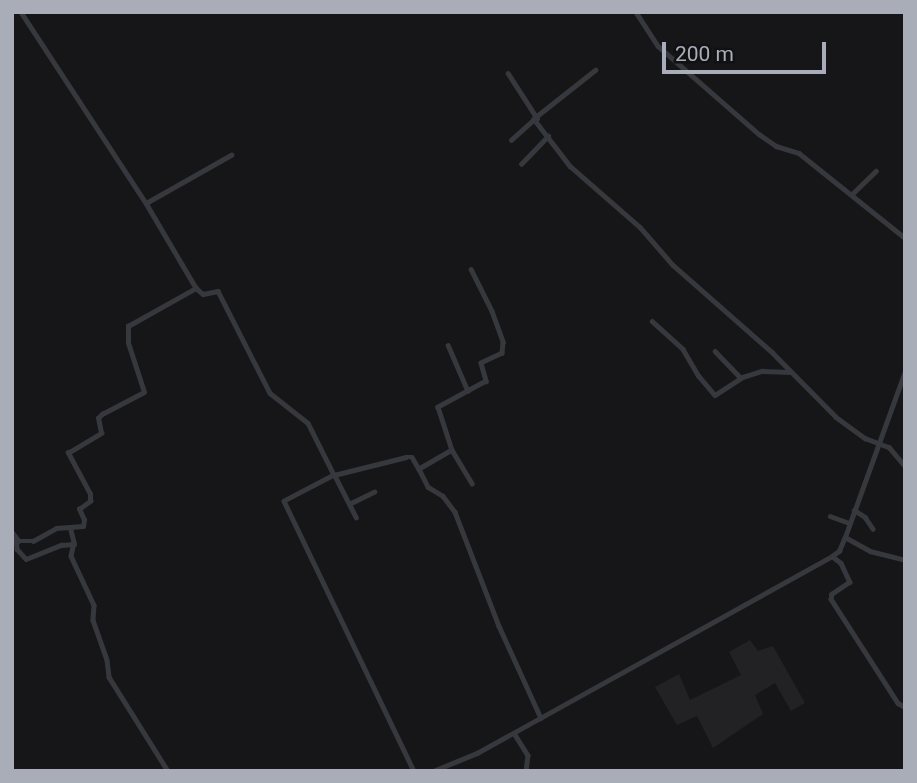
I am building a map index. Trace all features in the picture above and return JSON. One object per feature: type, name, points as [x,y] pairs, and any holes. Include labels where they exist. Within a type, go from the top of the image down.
[{"type":"street","points":[[21,12],[146,203],[196,288],[203,294],[214,290],[219,293],[270,393],[286,408],[306,420],[356,518]]},
{"type":"street","points":[[636,12],[658,46],[759,134],[776,146],[799,153],[905,238]]},
{"type":"street","points":[[511,140],[596,71]]},
{"type":"street","points":[[509,73],[536,119],[570,166],[640,228],[673,265],[792,372],[845,425],[865,438],[889,447],[905,466]]},
{"type":"street","points":[[521,164],[548,136]]},
{"type":"street","points":[[146,203],[231,155]]},
{"type":"street","points":[[852,194],[876,171]]},
{"type":"street","points":[[471,269],[503,342],[501,354],[481,363],[485,381],[437,409],[447,427],[452,450],[472,483]]},
{"type":"street","points":[[15,534],[19,541],[33,541],[56,528],[71,530],[83,526],[84,520],[79,509],[90,498],[69,451],[101,433],[98,418],[102,414],[144,392],[128,343],[128,326],[196,288]]},
{"type":"street","points":[[652,320],[683,349],[710,392],[719,394],[741,378],[762,372],[792,372]]},
{"type":"street","points":[[447,345],[468,391]]},
{"type":"street","points":[[715,351],[741,378]]},
{"type":"street","points":[[433,771],[442,770],[514,733],[839,551],[905,371]]},
{"type":"street","points":[[419,469],[452,450]]},
{"type":"street","points":[[414,771],[323,586],[314,558],[284,501],[334,475],[412,457],[428,486],[443,496],[455,512],[499,626],[541,718]]},
{"type":"street","points":[[349,504],[374,492]]},
{"type":"street","points":[[854,510],[865,516],[873,529]]},
{"type":"street","points":[[830,516],[849,523]]},
{"type":"street","points":[[71,530],[74,544],[71,556],[94,605],[93,620],[107,660],[109,677],[168,771]]},
{"type":"street","points":[[15,534],[17,549],[26,559],[61,545],[74,544]]},
{"type":"street","points":[[845,537],[870,551],[905,560]]},
{"type":"street","points":[[832,556],[839,561],[850,580],[832,594],[833,602],[898,703],[905,708]]},
{"type":"street","points":[[514,733],[528,755],[526,771]]},
{"type":"shaded area","points":[[750,640],[758,651],[773,646],[805,703],[791,711],[775,683],[755,695],[763,714],[713,748],[697,716],[677,725],[655,687],[679,674],[690,700],[741,675],[729,652]]}]
